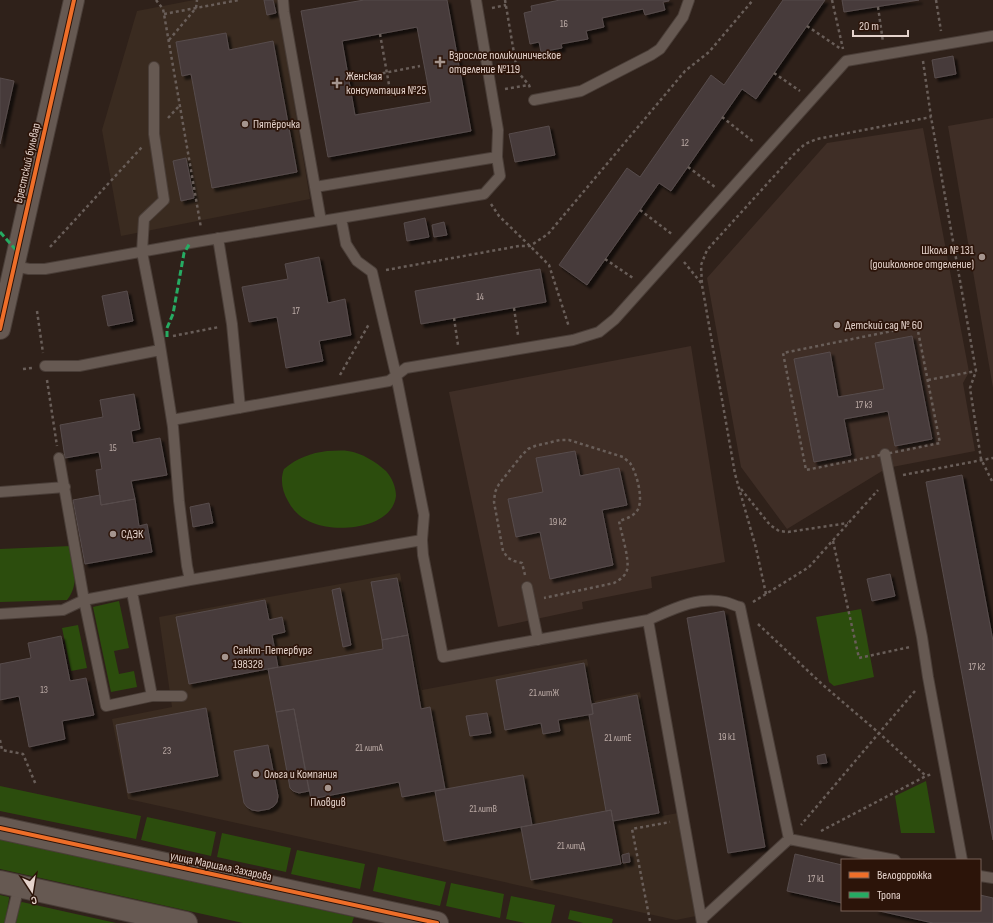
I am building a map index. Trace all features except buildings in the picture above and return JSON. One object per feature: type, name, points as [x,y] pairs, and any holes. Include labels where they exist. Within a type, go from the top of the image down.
[{"type":"street","name":"Брестский бульвар","points":[[0,330],[74,0]]},
{"type":"street","name":"улица Маршала Захарова","points":[[0,828],[437,923]]},
{"type":"street","points":[[9,884],[186,923]]},
{"type":"lane","points":[[284,0],[284,12],[321,221]]},
{"type":"lane","points":[[14,266],[29,269],[45,269],[218,238],[484,194],[500,176],[497,157],[498,130],[476,0]]},
{"type":"lane","points":[[534,100],[581,91],[651,55],[660,49],[683,17],[689,0]]},
{"type":"lane","points":[[172,420],[388,381],[406,368],[573,340],[599,332],[615,319],[846,61],[993,36]]},
{"type":"lane","points":[[154,67],[154,134],[164,200],[144,219],[142,252],[172,420],[180,508],[190,580]]},
{"type":"lane","points":[[315,187],[497,157]]},
{"type":"lane","points":[[341,218],[346,244],[357,262],[372,272],[396,375],[424,516],[422,540],[423,555],[443,657],[648,620],[680,606],[704,600],[726,602],[740,607],[789,839]]},
{"type":"lane","points":[[218,238],[232,324],[240,408]]},
{"type":"lane","points":[[45,366],[79,366],[160,350]]},
{"type":"lane","points":[[885,454],[923,645],[962,859]]},
{"type":"lane","points":[[60,458],[84,600],[106,706],[152,696],[182,696]]},
{"type":"lane","points":[[0,492],[64,487]]},
{"type":"lane","points":[[0,614],[63,610],[84,600],[422,540]]},
{"type":"lane","points":[[527,587],[538,640]]},
{"type":"lane","points":[[132,592],[152,696]]},
{"type":"lane","points":[[648,620],[702,921]]},
{"type":"lane","points":[[789,839],[890,859]]},
{"type":"lane","points":[[702,921],[789,839]]},
{"type":"lane","points":[[981,876],[993,878]]},
{"type":"lane","points":[[9,884],[10,923]]},
{"type":"path","points":[[156,0],[163,9],[164,14],[203,241]]},
{"type":"path","points":[[169,40],[196,8],[197,0]]},
{"type":"path","points":[[164,14],[239,0]]},
{"type":"path","points":[[505,0],[517,71],[529,85],[534,100]]},
{"type":"path","points":[[372,272],[519,246],[530,246],[548,234],[685,71],[709,52],[753,0]]},
{"type":"path","points":[[807,26],[844,51],[832,0]]},
{"type":"path","points":[[936,0],[943,44]]},
{"type":"path","points":[[878,7],[886,54]]},
{"type":"path","points":[[380,34],[391,96]]},
{"type":"path","points":[[921,48],[976,371],[970,388],[981,460],[993,483]]},
{"type":"path","points":[[352,79],[420,66]]},
{"type":"path","points":[[774,73],[811,99]]},
{"type":"path","points":[[491,92],[529,85]]},
{"type":"path","points":[[722,117],[765,150]]},
{"type":"path","points":[[766,594],[756,548],[735,474],[702,285],[701,265],[708,250],[796,152],[806,144],[816,139],[932,117]]},
{"type":"path","points":[[688,167],[726,195]]},
{"type":"path","points":[[50,247],[119,172]]},
{"type":"path","points":[[484,194],[499,216],[549,266],[573,340]]},
{"type":"path","points":[[640,210],[683,244]]},
{"type":"path","points":[[675,252],[702,285]]},
{"type":"path","points":[[605,260],[645,286]]},
{"type":"path","points":[[514,308],[521,349]]},
{"type":"path","points":[[37,311],[51,410],[60,458]]},
{"type":"path","points":[[454,318],[460,359]]},
{"type":"path","points":[[340,377],[370,322]]},
{"type":"path","points":[[158,339],[232,324]]},
{"type":"path","points":[[917,326],[928,380],[940,443],[806,470],[783,352],[917,326]]},
{"type":"path","points":[[928,380],[976,371]]},
{"type":"path","points":[[527,587],[522,563],[514,562],[508,558],[503,550],[494,502],[495,492],[499,484],[528,449],[560,440],[569,440],[623,457],[629,462],[634,470],[641,496],[637,512],[629,518],[619,521],[627,561],[627,570],[622,578],[614,583],[530,601]]},
{"type":"path","points":[[926,776],[823,685],[740,607],[766,594],[809,567],[890,478],[993,458]]},
{"type":"path","points":[[739,487],[770,525],[779,531],[788,532],[849,523]]},
{"type":"path","points":[[833,540],[858,658],[923,645]]},
{"type":"path","points":[[789,839],[928,678]]},
{"type":"path","points":[[0,740],[2,750],[23,754],[36,785]]},
{"type":"path","points":[[819,832],[926,776],[945,769]]},
{"type":"path","points":[[650,921],[632,829],[670,822]]},
{"type":"shaded area","points":[[194,0],[277,0],[310,199],[121,236],[102,130],[137,11]]},
{"type":"shaded area","name":"Школа № 131 (дошкольное отделение)","points":[[993,118],[993,388],[948,126]]},
{"type":"shaded area","name":"Детский сад № 60","points":[[923,128],[969,372],[963,383],[975,451],[887,468],[787,529],[741,467],[707,278],[827,143]]},
{"type":"shaded area","points":[[691,346],[725,562],[651,577],[652,588],[582,602],[583,609],[498,627],[449,392]]},
{"type":"shaded area","points":[[400,573],[422,690],[587,659],[595,701],[640,692],[662,816],[678,813],[696,916],[676,920],[128,799],[112,719],[172,707],[159,617]]},
{"type":"green space","points":[[327,451],[353,452],[373,461],[386,471],[393,483],[396,496],[392,507],[385,516],[362,526],[335,528],[313,523],[295,511],[284,493],[282,477],[284,469],[304,457]]},
{"type":"green space","points":[[71,546],[75,581],[74,587],[67,600],[0,602],[0,549]]},
{"type":"green space","points":[[119,601],[129,648],[114,651],[119,674],[134,671],[137,687],[111,692],[93,607]]},
{"type":"green space","points":[[861,609],[874,677],[834,686],[829,682],[816,617]]},
{"type":"green space","points":[[78,625],[87,668],[71,671],[62,628]]},
{"type":"green space","points":[[926,781],[935,833],[901,833],[895,796]]},
{"type":"green space","points":[[0,786],[141,816],[136,839],[0,811]]},
{"type":"green space","points":[[147,817],[216,832],[211,856],[141,840]]},
{"type":"green space","points":[[222,833],[291,848],[286,872],[217,857]]},
{"type":"green space","points":[[0,839],[354,917],[352,923],[243,923],[0,869]]},
{"type":"green space","points":[[297,850],[365,864],[360,889],[291,874]]},
{"type":"green space","points":[[378,867],[446,882],[440,906],[373,891]]},
{"type":"green space","points":[[451,883],[504,894],[500,918],[446,906]]},
{"type":"green space","points":[[0,895],[9,897],[5,923],[0,923]]},
{"type":"green space","points":[[511,896],[555,905],[551,923],[525,923],[506,919]]},
{"type":"green space","points":[[22,902],[116,923],[16,923],[20,903]]},
{"type":"green space","points":[[570,910],[613,919],[612,923],[583,923],[568,919]]},
{"type":"marked path","points":[[0,232],[17,251]]},
{"type":"marked path","points":[[167,337],[167,328],[173,314],[184,253],[190,243]]},
{"type":"cycle path","points":[[0,329],[74,0]]},
{"type":"cycle path","points":[[0,828],[437,923]]},
{"type":"place","name":"Взрослое поликлиническое отделение №119","points":[[440,62]]},
{"type":"place","name":"Женская консультация №25","points":[[337,83]]},
{"type":"place","name":"Пятёрочка","points":[[245,124]]},
{"type":"place","name":"Школа № 131 (дошкольное отделение)","points":[[982,257]]},
{"type":"place","name":"Детский сад № 60","points":[[837,325]]},
{"type":"place","name":"СДЭК","points":[[113,534]]},
{"type":"place","name":"Санкт-Петербург 198328","points":[[225,657]]},
{"type":"place","name":"Ольга и Компания","points":[[256,774]]},
{"type":"place","name":"Пловдив","points":[[328,788]]}]
